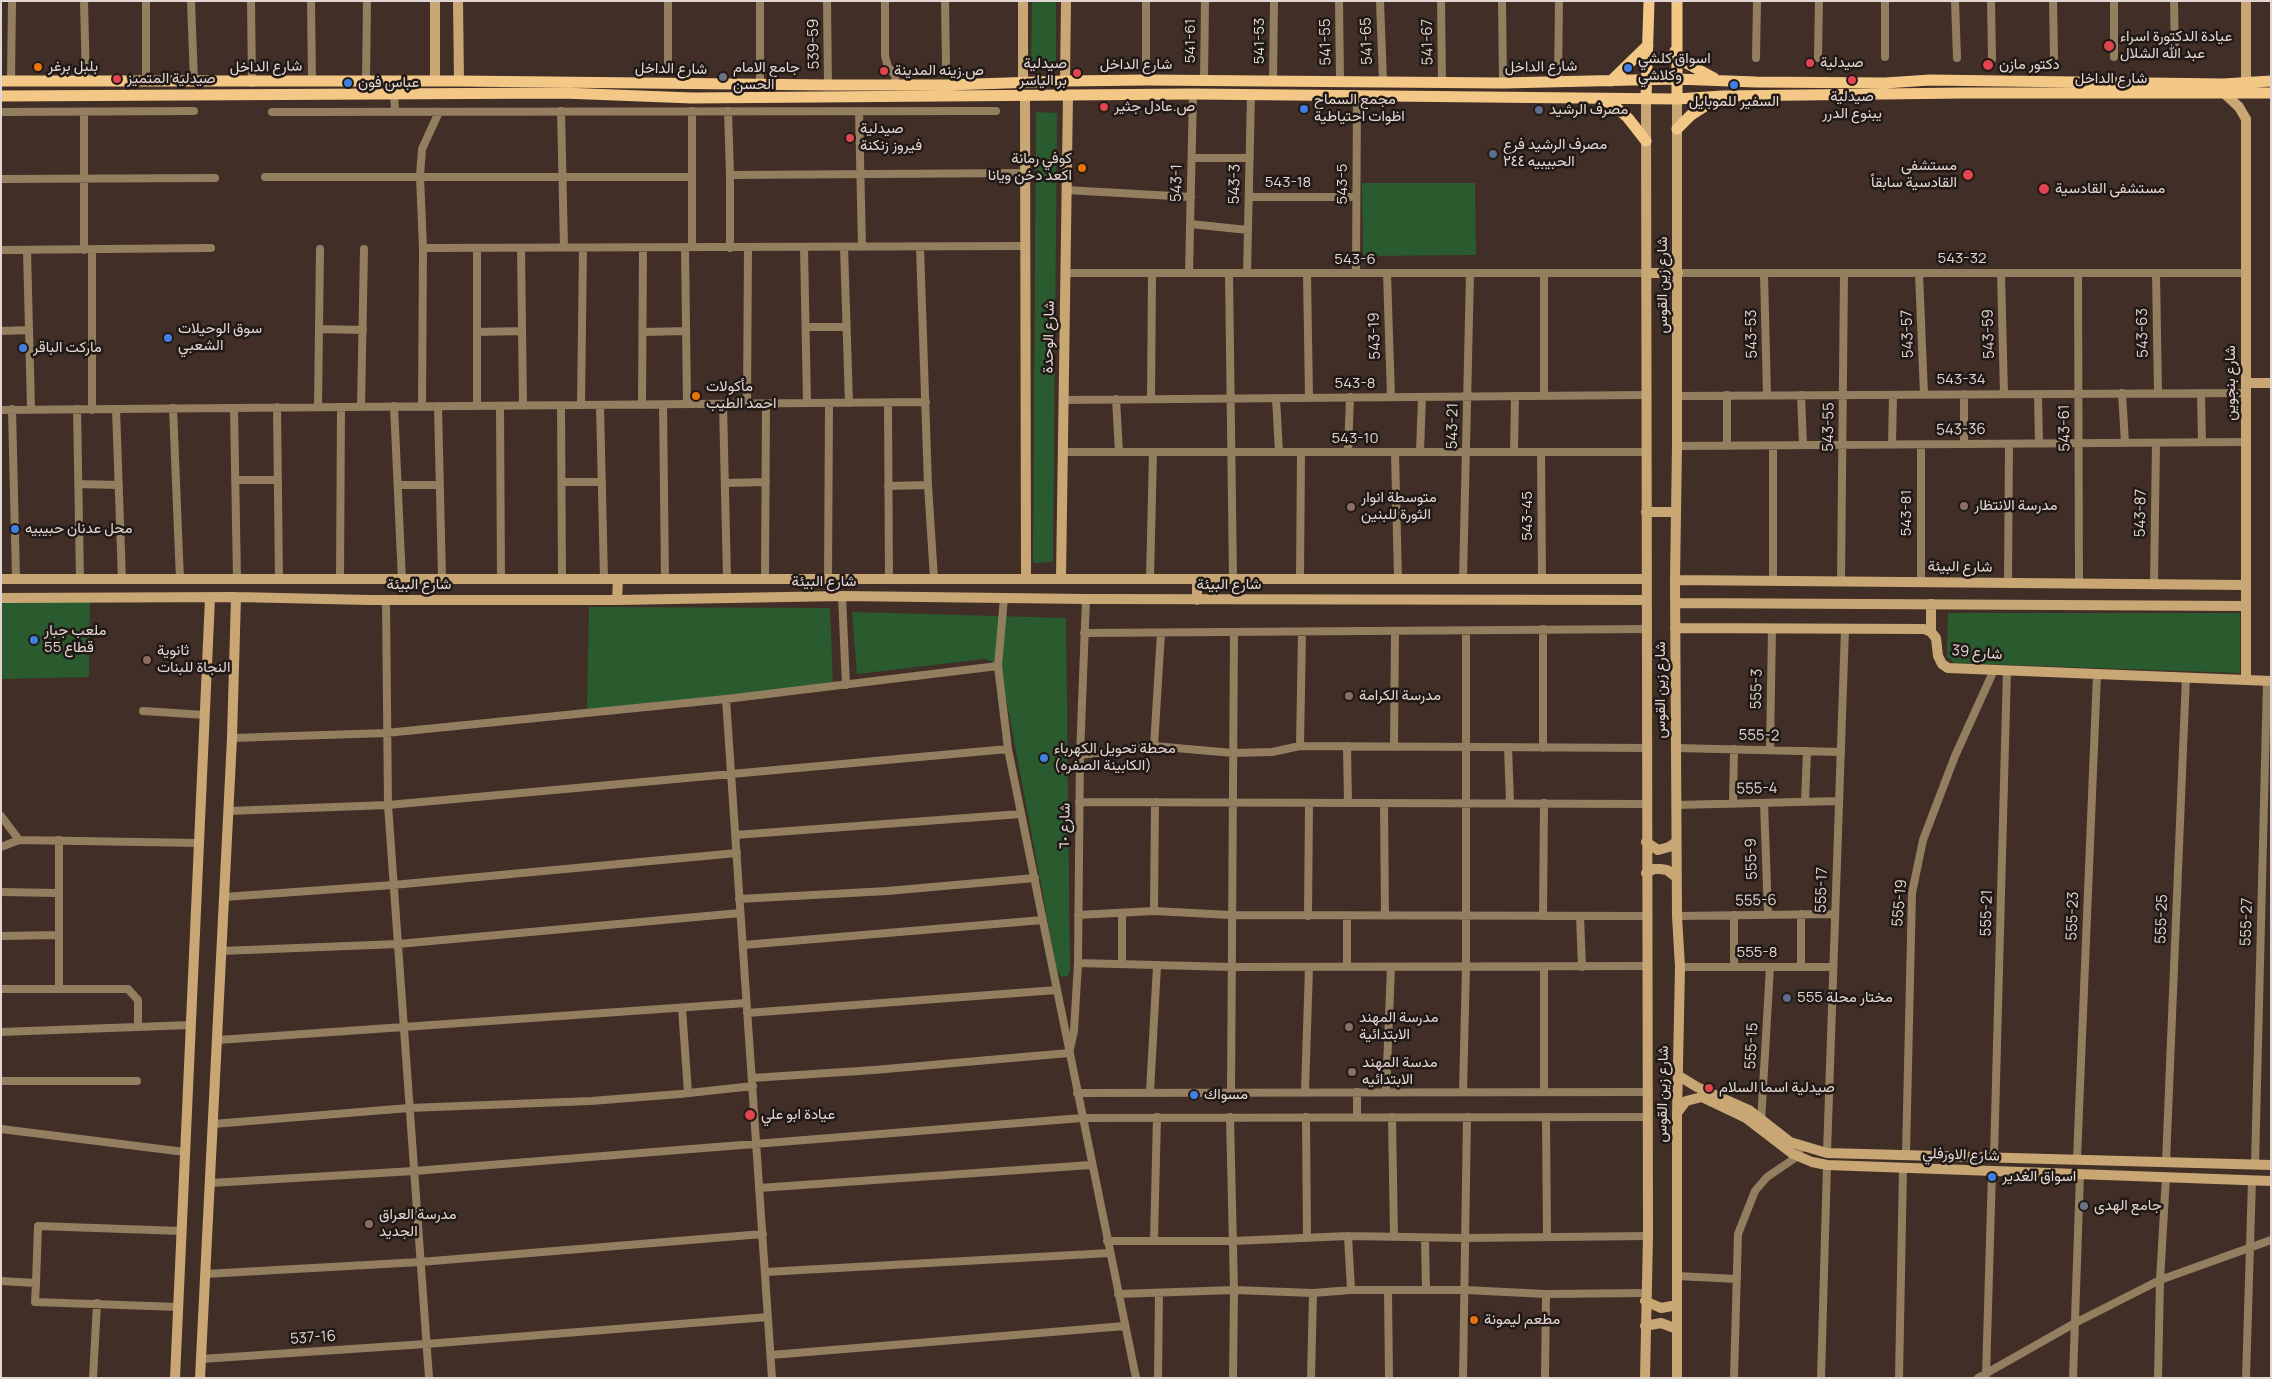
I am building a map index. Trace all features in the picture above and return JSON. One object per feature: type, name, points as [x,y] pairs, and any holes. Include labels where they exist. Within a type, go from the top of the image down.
[{"type":"main road","name":"شارع زين القوس","points":[[1646,99],[1649,1]]},
{"type":"main road","name":"شارع زين القوس","points":[[1677,1],[1677,99]]},
{"type":"main road","points":[[1611,81],[1648,45]]},
{"type":"main road","points":[[1676,51],[1688,64],[1720,81]]},
{"type":"main road","name":"شارع الداخل","points":[[1,96],[563,93],[692,98],[895,91],[1065,80],[1503,83],[1676,79],[1885,83],[1930,80],[2186,84],[2271,81]]},
{"type":"main road","name":"شارع الداخل","points":[[6,81],[252,83],[458,81],[828,86],[895,91],[1025,96],[1193,94],[1677,99],[1722,96],[1964,93],[2271,93]]},
{"type":"main road","points":[[1677,129],[1691,115],[1722,96]]},
{"type":"main road","points":[[1602,99],[1617,108],[1628,118],[1646,141]]},
{"type":"street","points":[[6,81],[12,1]]},
{"type":"street","points":[[84,1],[86,81]]},
{"type":"street","points":[[146,1],[146,82]]},
{"type":"street","points":[[191,1],[194,82]]},
{"type":"street","points":[[251,1],[252,83]]},
{"type":"street","points":[[311,1],[312,82]]},
{"type":"street","points":[[366,1],[366,81]]},
{"type":"street","points":[[435,1],[435,81]]},
{"type":"street","points":[[458,1],[458,81]]},
{"type":"street","points":[[668,1],[668,64]]},
{"type":"street","points":[[760,1],[760,85]]},
{"type":"street","name":"539-59","points":[[827,1],[828,86]]},
{"type":"street","points":[[885,1],[885,56],[888,67],[895,75],[895,111]]},
{"type":"street","points":[[945,1],[946,64]]},
{"type":"street","points":[[1023,1],[1023,83]]},
{"type":"street","points":[[1065,80],[1066,1]]},
{"type":"street","points":[[1146,1],[1146,80]]},
{"type":"street","name":"541-61","points":[[1204,81],[1205,1]]},
{"type":"street","name":"541-53","points":[[1274,1],[1274,81]]},
{"type":"street","name":"541-55","points":[[1339,1],[1340,81]]},
{"type":"street","name":"541-65","points":[[1380,1],[1383,81]]},
{"type":"street","name":"541-67","points":[[1440,1],[1442,82]]},
{"type":"street","points":[[1502,1],[1503,83]]},
{"type":"street","points":[[1558,1],[1558,82]]},
{"type":"street","points":[[1756,58],[1757,1]]},
{"type":"street","points":[[1818,58],[1819,1]]},
{"type":"street","points":[[1884,57],[1885,1]]},
{"type":"street","points":[[1955,1],[1956,58]]},
{"type":"street","points":[[1991,1],[1992,59]]},
{"type":"street","points":[[2053,1],[2054,58]]},
{"type":"street","points":[[2114,1],[2114,57]]},
{"type":"street","points":[[2174,1],[2175,56]]},
{"type":"street","points":[[2246,1],[2246,83]]},
{"type":"street","points":[[394,93],[395,111]]},
{"type":"street","name":"543-1","points":[[1189,273],[1193,94]]},
{"type":"street","name":"شارع بنجوين","points":[[2225,94],[2240,107],[2246,119],[2246,680]]},
{"type":"street","name":"شارع الوحدة","points":[[1060,579],[1068,95]]},
{"type":"street","name":"543-3","points":[[1247,273],[1251,95]]},
{"type":"street","name":"543-5","points":[[1356,273],[1357,95]]},
{"type":"street","name":"شارع الوحدة","points":[[1025,96],[1026,579]]},
{"type":"street","name":"شارع زين القوس","points":[[1645,1378],[1645,1298],[1648,1236],[1646,966],[1648,748],[1646,630],[1646,99]]},
{"type":"street","name":"شارع زين القوس","points":[[1677,99],[1678,273],[1675,628],[1676,877],[1680,967],[1677,1114],[1677,1378]]},
{"type":"street","points":[[1,112],[194,111]]},
{"type":"street","points":[[687,404],[686,331],[692,177],[692,111]]},
{"type":"street","points":[[728,111],[730,248]]},
{"type":"street","points":[[859,111],[862,175],[862,247]]},
{"type":"street","points":[[272,112],[996,111]]},
{"type":"street","points":[[84,112],[83,180],[88,250],[92,410]]},
{"type":"street","points":[[422,406],[423,248],[420,176],[422,149],[439,112]]},
{"type":"street","points":[[561,112],[564,248]]},
{"type":"street","points":[[1192,158],[1250,158]]},
{"type":"street","points":[[730,175],[1025,173]]},
{"type":"street","points":[[265,176],[692,177]]},
{"type":"street","points":[[1,179],[215,178]]},
{"type":"street","points":[[1066,190],[1191,198]]},
{"type":"street","name":"543-18","points":[[1249,197],[1356,197]]},
{"type":"street","points":[[1190,224],[1248,230]]},
{"type":"street","points":[[920,246],[928,485],[934,579]]},
{"type":"street","points":[[423,248],[1026,246]]},
{"type":"street","points":[[804,247],[807,403]]},
{"type":"street","points":[[844,247],[848,403]]},
{"type":"street","points":[[1,250],[211,248]]},
{"type":"street","points":[[477,248],[477,406]]},
{"type":"street","points":[[521,248],[523,406]]},
{"type":"street","points":[[581,405],[583,248]]},
{"type":"street","points":[[642,404],[644,248]]},
{"type":"street","points":[[747,404],[748,248]]},
{"type":"street","points":[[318,407],[320,249]]},
{"type":"street","points":[[361,407],[364,249]]},
{"type":"street","points":[[27,250],[31,409]]},
{"type":"street","points":[[1151,399],[1152,273]]},
{"type":"street","points":[[1229,273],[1230,398],[1233,452],[1233,579]]},
{"type":"street","points":[[1307,273],[1309,398]]},
{"type":"street","name":"543-19","points":[[1387,273],[1391,397]]},
{"type":"street","name":"543-21","points":[[1463,579],[1470,273]]},
{"type":"street","points":[[1544,273],[1544,396]]},
{"type":"street","points":[[1646,273],[1678,273]]},
{"type":"street","name":"543-6","points":[[1065,274],[1646,273]]},
{"type":"street","name":"543-32","points":[[1678,273],[2246,273]]},
{"type":"street","name":"543-53","points":[[1764,273],[1767,395]]},
{"type":"street","name":"543-55","points":[[1841,581],[1844,273]]},
{"type":"street","name":"543-57","points":[[1919,273],[1924,394]]},
{"type":"street","name":"543-59","points":[[2000,273],[2004,394]]},
{"type":"street","name":"543-61","points":[[2078,273],[2079,583]]},
{"type":"street","name":"543-63","points":[[2156,273],[2158,393]]},
{"type":"street","points":[[806,327],[846,327]]},
{"type":"street","points":[[319,328],[363,330]]},
{"type":"street","points":[[1,331],[29,330]]},
{"type":"street","points":[[477,332],[522,331]]},
{"type":"street","points":[[643,332],[686,331]]},
{"type":"street","points":[[2246,388],[2271,383]]},
{"type":"street","name":"543-34","points":[[1677,396],[2201,393],[2246,388]]},
{"type":"street","points":[[2122,393],[2124,443]]},
{"type":"street","points":[[2201,393],[2202,442]]},
{"type":"street","points":[[1892,445],[1893,394]]},
{"type":"street","points":[[1964,394],[1964,444]]},
{"type":"street","points":[[2038,394],[2039,444]]},
{"type":"street","name":"543-8","points":[[1063,400],[1646,395]]},
{"type":"street","points":[[1801,395],[1803,445]]},
{"type":"street","points":[[1514,452],[1515,396]]},
{"type":"street","points":[[1727,396],[1727,446]]},
{"type":"street","points":[[1348,452],[1350,397]]},
{"type":"street","points":[[1420,452],[1422,397]]},
{"type":"street","points":[[1276,398],[1279,452]]},
{"type":"street","points":[[1116,400],[1118,452]]},
{"type":"street","points":[[1,410],[926,402]]},
{"type":"street","points":[[888,403],[889,579]]},
{"type":"street","points":[[723,404],[727,580]]},
{"type":"street","points":[[765,579],[766,404]]},
{"type":"street","points":[[828,404],[828,579]]},
{"type":"street","points":[[561,405],[562,580]]},
{"type":"street","points":[[600,405],[604,579]]},
{"type":"street","points":[[663,405],[665,580]]},
{"type":"street","points":[[394,406],[402,580]]},
{"type":"street","points":[[438,406],[442,580]]},
{"type":"street","points":[[500,406],[501,580]]},
{"type":"street","points":[[340,580],[341,407]]},
{"type":"street","points":[[173,408],[180,580]]},
{"type":"street","points":[[234,408],[237,580]]},
{"type":"street","points":[[277,408],[279,580]]},
{"type":"street","points":[[77,409],[80,580]]},
{"type":"street","points":[[116,409],[122,580]]},
{"type":"street","points":[[12,410],[16,579]]},
{"type":"street","name":"543-36","points":[[1677,446],[2246,442]]},
{"type":"street","name":"543-87","points":[[2154,584],[2156,443]]},
{"type":"street","name":"543-81","points":[[1921,444],[1921,582]]},
{"type":"street","points":[[2008,583],[2009,444]]},
{"type":"street","points":[[1773,446],[1773,580]]},
{"type":"street","name":"543-10","points":[[1062,452],[1647,452]]},
{"type":"street","points":[[1150,579],[1154,452]]},
{"type":"street","points":[[1300,579],[1301,452]]},
{"type":"street","points":[[1395,452],[1398,579]]},
{"type":"street","name":"543-45","points":[[1541,452],[1542,579]]},
{"type":"street","points":[[235,480],[278,480]]},
{"type":"street","points":[[562,482],[602,482]]},
{"type":"street","points":[[725,483],[766,482]]},
{"type":"street","points":[[78,484],[119,485]]},
{"type":"street","points":[[398,485],[440,485]]},
{"type":"street","points":[[888,486],[928,485]]},
{"type":"street","points":[[1646,512],[1676,512]]},
{"type":"street","name":"شارع البيئة","points":[[1,579],[1646,579]]},
{"type":"street","points":[[617,600],[618,579]]},
{"type":"street","points":[[1197,580],[1197,600]]},
{"type":"street","name":"شارع البيئة","points":[[1675,580],[2246,585]]},
{"type":"street","points":[[842,596],[846,685]]},
{"type":"street","name":"شارع البيئة","points":[[1,598],[236,597],[386,600],[617,600],[842,596],[1197,600],[1646,600]]},
{"type":"street","points":[[200,1378],[232,738],[236,597]]},
{"type":"street","points":[[175,1378],[210,598]]},
{"type":"street","points":[[1004,598],[998,666],[1008,749],[1091,1165],[1136,1378]]},
{"type":"street","name":"شارع ٦٠","points":[[1069,1053],[1074,1031],[1078,963],[1080,756],[1086,599]]},
{"type":"street","points":[[386,600],[388,805],[429,1378]]},
{"type":"street","points":[[1675,603],[2246,606]]},
{"type":"street","name":"شارع 39","points":[[1930,604],[1931,632],[1936,638],[1938,656],[1948,668],[2269,681]]},
{"type":"street","points":[[1675,628],[1924,629],[1931,632]]},
{"type":"street","name":"555-3","points":[[1770,750],[1772,628]]},
{"type":"street","points":[[1084,633],[1543,629],[1646,630]]},
{"type":"street","points":[[1543,629],[1543,748]]},
{"type":"street","name":"555-17","points":[[1827,1153],[1845,629]]},
{"type":"street","points":[[1394,631],[1394,747]]},
{"type":"street","points":[[1463,1092],[1466,967],[1464,916],[1466,631]]},
{"type":"street","points":[[1231,1092],[1231,802],[1234,632]]},
{"type":"street","points":[[1300,746],[1302,632]]},
{"type":"street","points":[[1154,746],[1161,633]]},
{"type":"street","points":[[232,738],[386,733],[726,699],[998,666]]},
{"type":"street","name":"555-19","points":[[1906,1154],[1912,893],[1923,840],[1955,756],[1994,670]]},
{"type":"street","name":"555-21","points":[[1994,1157],[2007,670]]},
{"type":"street","name":"555-23","points":[[2077,1159],[2097,674]]},
{"type":"street","name":"555-25","points":[[2166,1162],[2186,677]]},
{"type":"street","name":"555-27","points":[[2254,1164],[2269,681]]},
{"type":"street","points":[[726,699],[771,1355],[772,1378],[766,1378]]},
{"type":"street","points":[[144,712],[205,715]]},
{"type":"street","points":[[1080,756],[1154,746],[1233,753],[1272,752],[1300,746],[1648,748]]},
{"type":"street","points":[[1347,746],[1348,803]]},
{"type":"street","points":[[1508,747],[1510,803]]},
{"type":"street","name":"555-2","points":[[1676,748],[1841,752]]},
{"type":"street","points":[[228,811],[388,805],[1008,749]]},
{"type":"street","points":[[1733,804],[1734,749]]},
{"type":"street","points":[[1806,802],[1807,751]]},
{"type":"street","name":"555-4","points":[[1676,805],[1839,801]]},
{"type":"street","points":[[1079,802],[1646,804]]},
{"type":"street","points":[[1154,911],[1155,802]]},
{"type":"street","points":[[1308,916],[1309,802]]},
{"type":"street","points":[[1384,803],[1385,916]]},
{"type":"street","points":[[1543,916],[1544,803]]},
{"type":"street","name":"555-9","points":[[1764,803],[1768,915]]},
{"type":"street","points":[[735,835],[1021,814]]},
{"type":"street","points":[[1,816],[19,840]]},
{"type":"street","points":[[1,847],[19,840],[199,843]]},
{"type":"street","points":[[59,840],[59,989]]},
{"type":"street","points":[[1646,842],[1658,850],[1669,847],[1676,842]]},
{"type":"street","points":[[224,897],[393,885],[736,853]]},
{"type":"street","points":[[1646,873],[1654,869],[1667,870],[1676,877]]},
{"type":"street","points":[[739,899],[887,891],[1035,878]]},
{"type":"street","points":[[1,892],[59,893]]},
{"type":"street","points":[[1078,915],[1154,911],[1231,916],[1646,916]]},
{"type":"street","points":[[221,951],[398,944],[740,913]]},
{"type":"street","points":[[1122,913],[1122,964]]},
{"type":"street","points":[[1801,914],[1801,967]]},
{"type":"street","name":"555-6","points":[[1677,916],[1835,914]]},
{"type":"street","points":[[1734,915],[1734,967]]},
{"type":"street","points":[[1347,916],[1347,967]]},
{"type":"street","points":[[1580,916],[1582,967]]},
{"type":"street","points":[[743,945],[1043,920]]},
{"type":"street","points":[[1,936],[59,935]]},
{"type":"street","points":[[1078,963],[1232,967],[1646,966]]},
{"type":"street","points":[[1150,1092],[1156,966]]},
{"type":"street","points":[[1305,1092],[1309,967]]},
{"type":"street","points":[[1386,1092],[1391,967]]},
{"type":"street","points":[[1544,967],[1544,1092]]},
{"type":"street","name":"555-8","points":[[1680,967],[1833,967]]},
{"type":"street","name":"555-15","points":[[1760,1123],[1770,967]]},
{"type":"street","points":[[1,989],[128,989],[138,1000],[138,1026]]},
{"type":"street","points":[[747,1013],[1057,990]]},
{"type":"street","points":[[218,1040],[746,1003]]},
{"type":"street","points":[[682,1008],[688,1093]]},
{"type":"street","points":[[1,1032],[191,1025]]},
{"type":"street","points":[[752,1078],[874,1070],[1069,1053]]},
{"type":"street","name":"شارع الاورفلي","points":[[1678,1076],[1697,1087],[1736,1102],[1760,1123]]},
{"type":"street","points":[[1,1081],[137,1080]]},
{"type":"street","points":[[213,1124],[409,1108],[591,1100],[753,1086]]},
{"type":"street","points":[[1357,1092],[1357,1117]]},
{"type":"street","points":[[1077,1093],[1647,1092]]},
{"type":"street","name":"شارع الاورفلي","points":[[1677,1114],[1686,1101],[1702,1097],[1760,1123],[1780,1135],[1800,1151],[1827,1165],[2271,1181]]},
{"type":"street","points":[[1154,1240],[1157,1117]]},
{"type":"street","points":[[1230,1117],[1234,1290],[1233,1378]]},
{"type":"street","points":[[1306,1117],[1307,1238]]},
{"type":"street","points":[[1392,1117],[1394,1237]]},
{"type":"street","points":[[1463,1378],[1467,1117]]},
{"type":"street","points":[[1546,1117],[1547,1237]]},
{"type":"street","points":[[210,1183],[414,1171],[756,1142],[1082,1118],[1647,1117]]},
{"type":"street","points":[[1,1129],[185,1152]]},
{"type":"street","points":[[1734,1378],[1738,1234],[1755,1191],[1767,1177],[1800,1151]]},
{"type":"street","name":"شارع الاورفلي","points":[[1800,1151],[2271,1165]]},
{"type":"street","points":[[1820,1378],[1827,1153]]},
{"type":"street","points":[[759,1188],[1091,1165]]},
{"type":"street","points":[[1899,1378],[1903,1168]]},
{"type":"street","points":[[1986,1375],[1992,1171]]},
{"type":"street","points":[[2073,1378],[2080,1174]]},
{"type":"street","points":[[2158,1378],[2160,1280],[2166,1177]]},
{"type":"street","points":[[2246,1378],[2252,1180]]},
{"type":"street","points":[[178,1307],[35,1302],[38,1226],[181,1231]]},
{"type":"street","points":[[205,1274],[420,1262],[763,1234]]},
{"type":"street","points":[[1107,1240],[1233,1241],[1348,1236],[1465,1238],[1648,1236]]},
{"type":"street","points":[[1348,1236],[1351,1290]]},
{"type":"street","points":[[1425,1238],[1426,1290]]},
{"type":"street","points":[[1978,1378],[2075,1323],[2160,1280],[2271,1240]]},
{"type":"street","points":[[765,1272],[1110,1253]]},
{"type":"street","points":[[1677,1276],[1737,1279]]},
{"type":"street","points":[[1,1281],[36,1283]]},
{"type":"street","points":[[1118,1294],[1234,1290],[1313,1293],[1351,1290],[1465,1290],[1645,1298],[1661,1308],[1677,1305]]},
{"type":"street","points":[[1388,1291],[1389,1378]]},
{"type":"street","points":[[1310,1378],[1313,1293]]},
{"type":"street","points":[[1158,1378],[1159,1294]]},
{"type":"street","points":[[1544,1378],[1546,1294]]},
{"type":"street","points":[[93,1378],[97,1303]]},
{"type":"street","name":"537-16","points":[[201,1359],[426,1344],[768,1317]]},
{"type":"street","points":[[1645,1326],[1662,1322],[1677,1328]]},
{"type":"street","points":[[771,1355],[1125,1326]]},
{"type":"green space","points":[[1032,1],[1056,1],[1056,69],[1031,70]]},
{"type":"green space","points":[[1036,112],[1057,113],[1053,562],[1033,563]]},
{"type":"green space","points":[[1362,183],[1475,183],[1476,255],[1363,256]]},
{"type":"green space","points":[[1,598],[90,598],[89,677],[1,679]]},
{"type":"green space","points":[[589,607],[830,608],[833,687],[587,713]]},
{"type":"green space","points":[[852,612],[1066,618],[1070,972],[1068,976],[1061,977],[1057,970],[1001,671],[991,661],[984,659],[857,674]]},
{"type":"green space","points":[[1948,613],[2240,613],[2240,673],[1954,663],[1947,657]]},
{"type":"place","name":"عيادة الدكتورة اسراء عبد الله الشلال","points":[[2109,46]]},
{"type":"place","name":"صيدلية","points":[[1810,63]]},
{"type":"place","name":"دكتور مازن","points":[[1988,65]]},
{"type":"place","name":"بلبل برغر","points":[[38,67]]},
{"type":"place","name":"اسواق كلشي وكلاشي","points":[[1628,68]]},
{"type":"place","name":"ص.زينه المدينة","points":[[884,71]]},
{"type":"place","name":"صيدلية بر الياسر","points":[[1077,73]]},
{"type":"place","name":"جامع الامام الحسن","points":[[723,77]]},
{"type":"place","name":"صيدلية المتميز","points":[[117,79]]},
{"type":"place","name":"صيدلية يبنوع الدرر","points":[[1852,80]]},
{"type":"place","name":"عباس فون","points":[[348,83]]},
{"type":"place","name":"السفير للموبايل","points":[[1734,85]]},
{"type":"place","name":"ص.عادل جثير","points":[[1104,107]]},
{"type":"place","name":"مجمع السماح اظوات احتياطية","points":[[1304,109]]},
{"type":"place","name":"مصرف الرشيد","points":[[1539,110]]},
{"type":"place","name":"صيدلية فيروز زنكنة","points":[[850,138]]},
{"type":"place","name":"مصرف الرشيد فرع الحبيبيه ٢٤٤","points":[[1493,154]]},
{"type":"place","name":"كوفي رمانة اكعد دخن ويانا","points":[[1082,168]]},
{"type":"place","name":"مستشفى القادسية سابقاً","points":[[1968,175]]},
{"type":"place","name":"مستشفى القادسية","points":[[2044,189]]},
{"type":"place","name":"سوق الوحيلات الشعبي","points":[[168,338]]},
{"type":"place","name":"ماركت الباقر","points":[[23,348]]},
{"type":"place","name":"مأكولات احمد الطيب","points":[[696,396]]},
{"type":"place","name":"مدرسة الانتظار","points":[[1964,506]]},
{"type":"place","name":"متوسطة انوار الثورة للبنين","points":[[1351,507]]},
{"type":"place","name":"محل عدنان حبيبيه","points":[[15,529]]},
{"type":"place","name":"ملعب جبار قطاع 55","points":[[34,640]]},
{"type":"place","name":"ثانوية النجاة للبنات","points":[[147,660]]},
{"type":"place","name":"مدرسة الكرامة","points":[[1349,696]]},
{"type":"place","name":"محطة تحويل الكهرباء (الكابينة الصفره)","points":[[1044,758]]},
{"type":"place","name":"مختار محلة 555","points":[[1787,998]]},
{"type":"place","name":"مدرسة المهند الابتدائية","points":[[1349,1027]]},
{"type":"place","name":"مدسة المهند الابتدائيه","points":[[1352,1072]]},
{"type":"place","name":"صيدلية اسما السلام","points":[[1709,1088]]},
{"type":"place","name":"مسواك","points":[[1194,1095]]},
{"type":"place","name":"عيادة ابو علي","points":[[750,1115]]},
{"type":"place","name":"اسواق الغدير","points":[[1992,1177]]},
{"type":"place","name":"جامع الهدى","points":[[2084,1206]]},
{"type":"place","name":"مدرسة العراق الجديد","points":[[369,1224]]},
{"type":"place","name":"مطعم ليمونة","points":[[1474,1320]]}]
